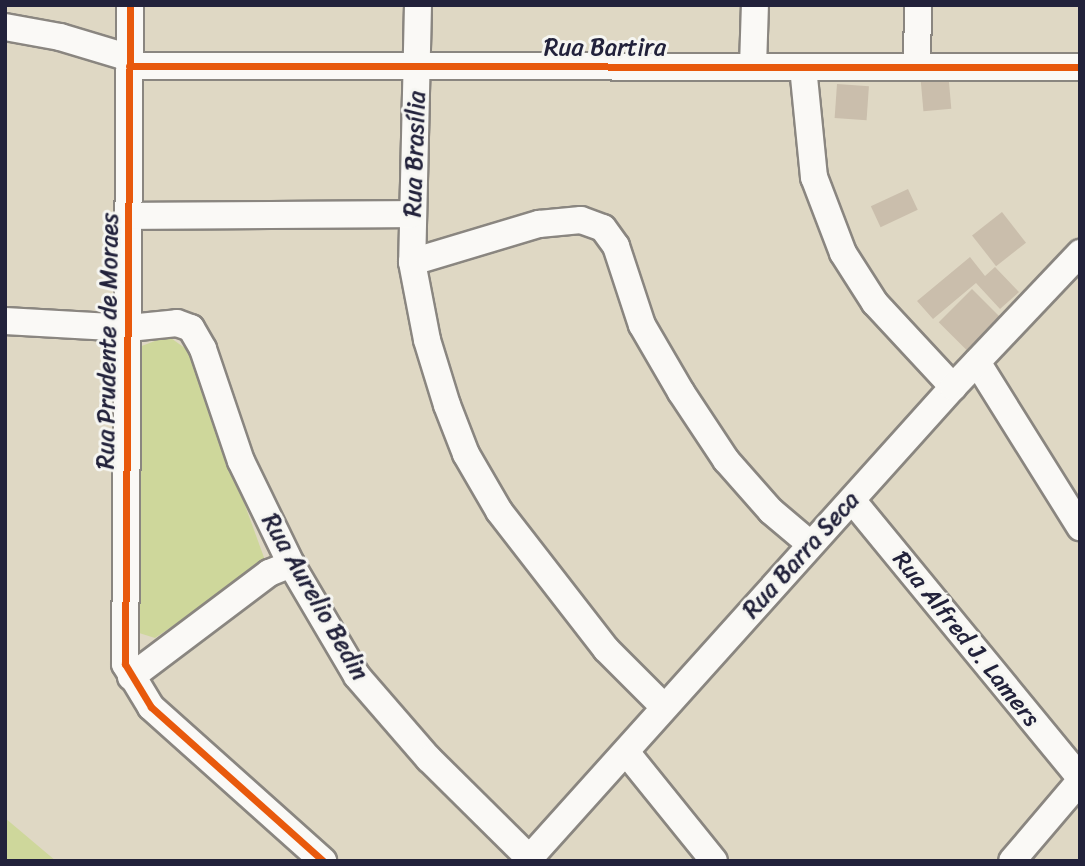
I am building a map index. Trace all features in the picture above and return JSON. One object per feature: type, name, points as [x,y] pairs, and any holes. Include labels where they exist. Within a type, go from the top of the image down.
[{"type":"street","name":"Rua Prudente de Moraes","points":[[130,5],[124,651],[131,677]]},
{"type":"street","name":"Rua Brasília","points":[[418,5],[412,262],[427,340],[447,405],[480,477],[548,578],[606,649],[664,707]]},
{"type":"street","points":[[753,67],[755,5]]},
{"type":"street","points":[[917,63],[918,5]]},
{"type":"street","name":"Rua Bartira","points":[[5,27],[60,37],[129,62],[418,67],[803,67],[917,63],[1080,67]]},
{"type":"street","points":[[803,67],[814,177],[843,253],[875,303],[953,387]]},
{"type":"street","points":[[129,216],[412,214]]},
{"type":"street","points":[[412,262],[539,224],[581,220],[603,228],[616,246],[642,325],[681,392],[726,460],[771,511],[810,544]]},
{"type":"street","name":"Rua Barra Seca","points":[[528,860],[810,544],[1080,253]]},
{"type":"street","points":[[5,321],[129,328]]},
{"type":"street","name":"Rua Aurelio Bedin","points":[[129,328],[177,323],[191,328],[203,349],[241,461],[292,564],[357,676],[429,760],[528,860]]},
{"type":"street","points":[[977,362],[1080,527]]},
{"type":"street","name":"Rua Alfred J. Lamers","points":[[852,500],[1076,794]]},
{"type":"street","points":[[292,564],[269,573],[131,677],[151,707],[323,861]]},
{"type":"street","points":[[626,752],[714,861]]},
{"type":"street","points":[[1012,861],[1076,794]]},
{"type":"green space","points":[[168,336],[189,351],[266,563],[155,638],[136,632],[139,347]]},
{"type":"green space","points":[[5,818],[56,861],[5,861]]},
{"type":"building","points":[[948,71],[951,109],[923,111],[920,73]]},
{"type":"building","points":[[837,84],[869,86],[867,120],[835,118]]},
{"type":"building","points":[[908,189],[918,210],[881,227],[871,206]]},
{"type":"building","points":[[1002,212],[1026,243],[996,266],[972,235]]},
{"type":"building","points":[[970,257],[985,276],[995,267],[1019,292],[1000,309],[976,283],[933,319],[917,301]]},
{"type":"building","points":[[972,289],[1000,317],[967,351],[939,322]]},
{"type":"cycle path","points":[[130,5],[125,664],[151,707],[323,861]]},
{"type":"cycle path","points":[[129,66],[1080,67]]}]
